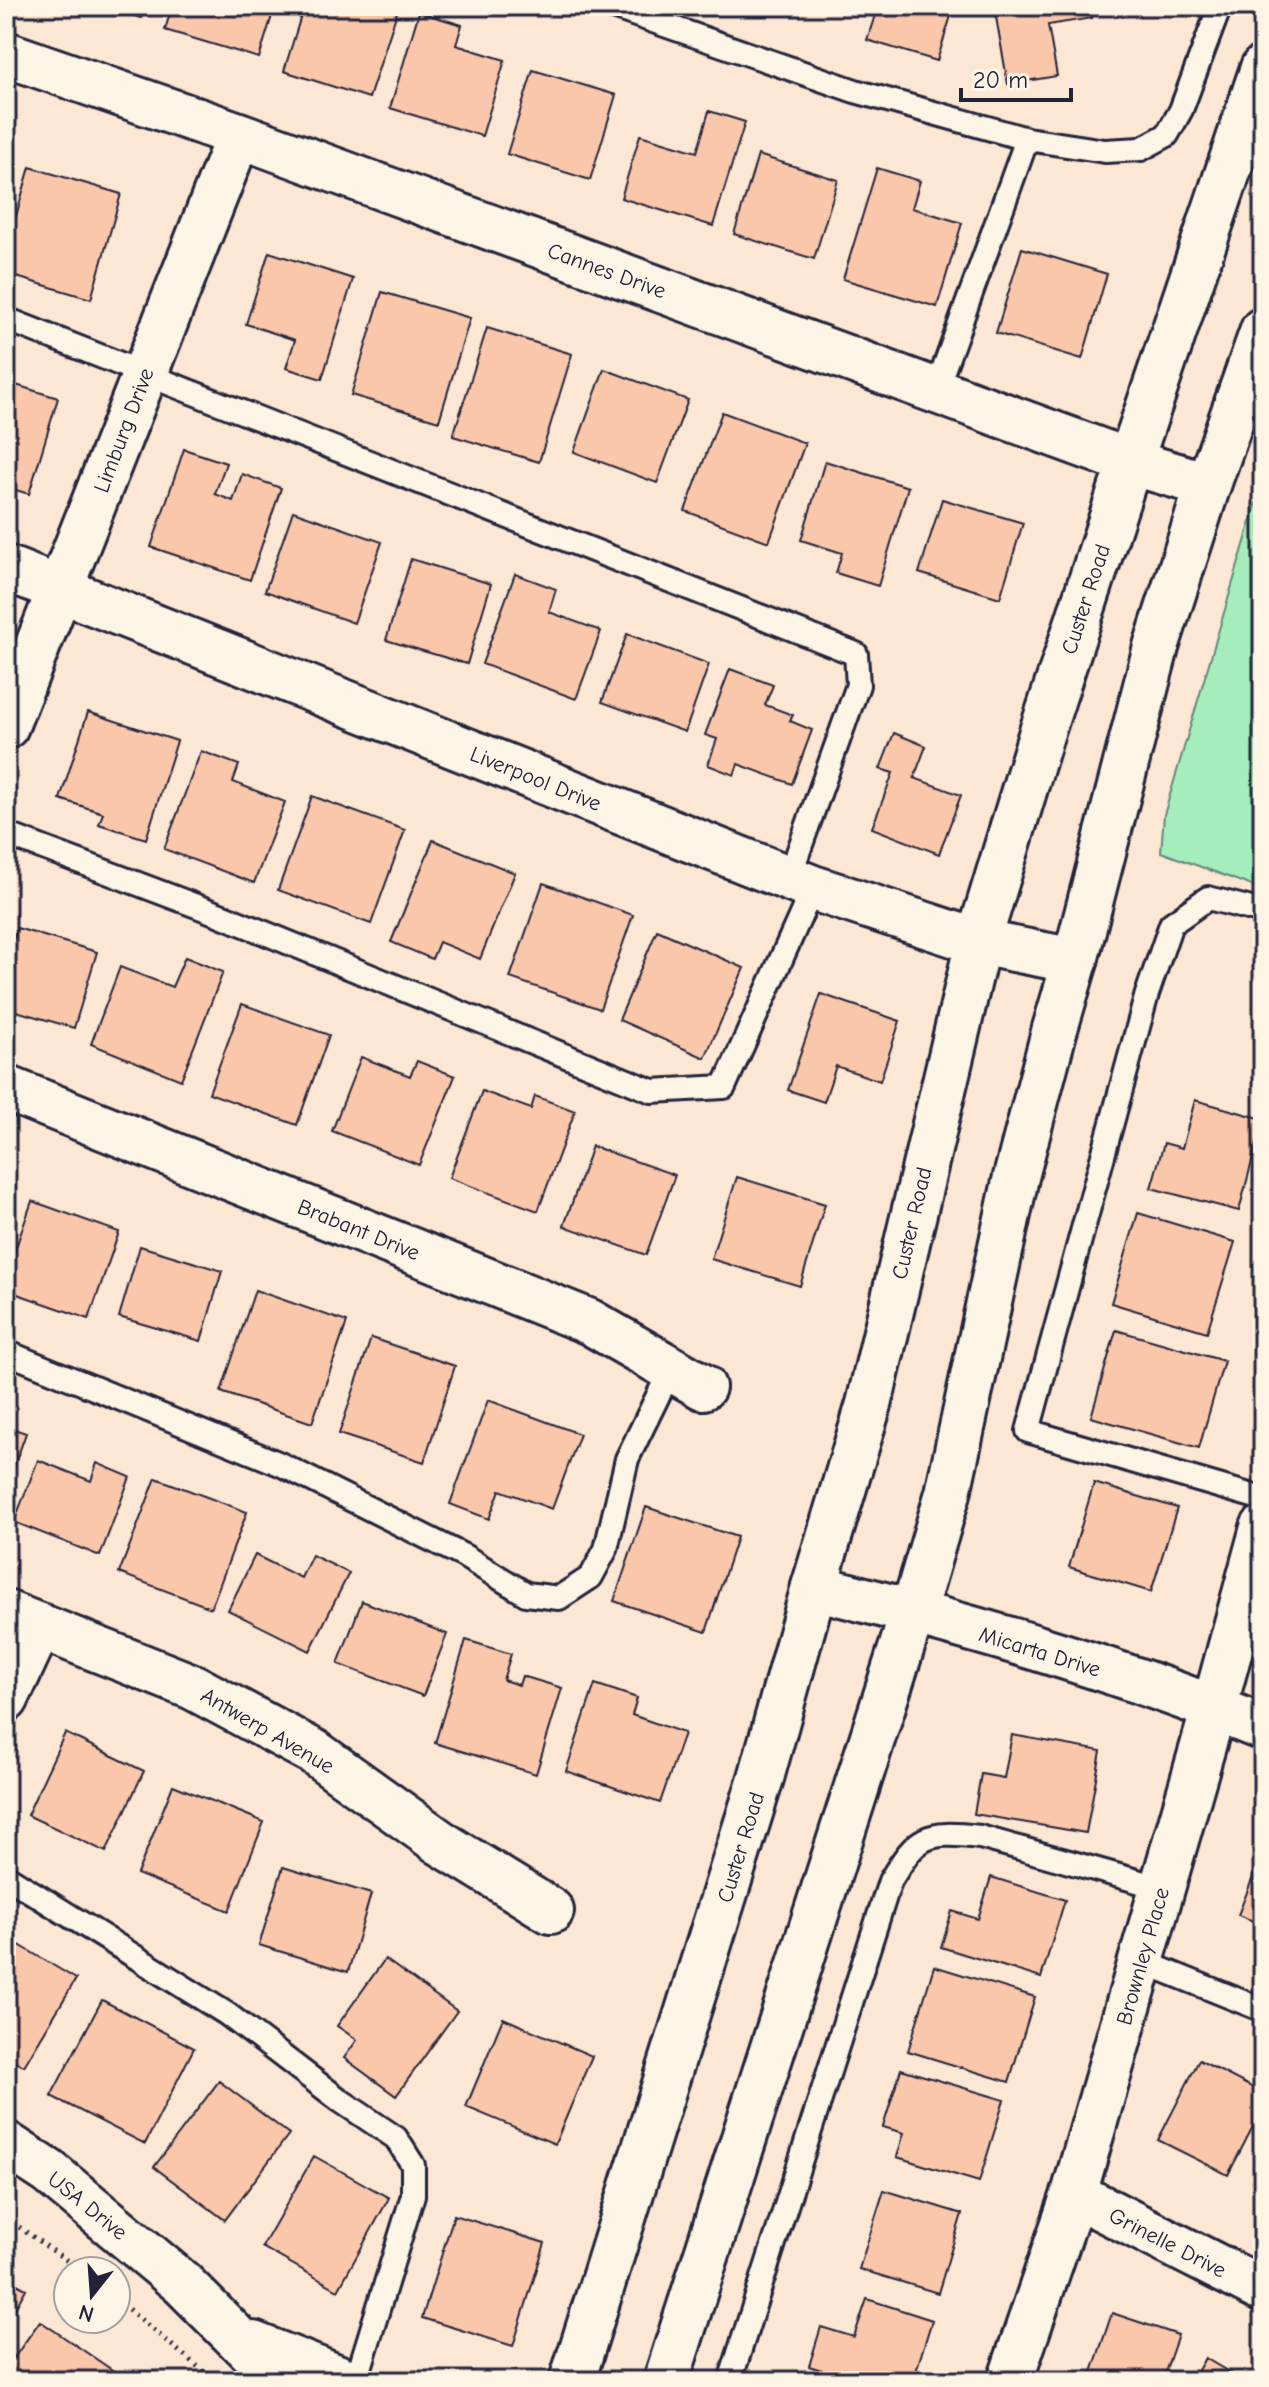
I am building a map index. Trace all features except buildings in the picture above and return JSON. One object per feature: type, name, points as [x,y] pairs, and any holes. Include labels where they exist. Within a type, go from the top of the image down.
[{"type":"street","name":"Cannes Drive","points":[[6,54],[239,135],[1130,462],[1208,485]]},
{"type":"street","name":"Custer Road","points":[[572,2381],[761,1778],[869,1404],[978,942],[1130,462],[1263,68]]},
{"type":"street","name":"Limburg Drive","points":[[6,726],[239,135]]},
{"type":"street","points":[[666,2381],[913,1612],[948,1493],[1016,1177],[1156,647],[1208,485],[1263,330]]},
{"type":"street","name":"Liverpool Drive","points":[[6,568],[801,883],[978,942],[1075,961]]},
{"type":"street","name":"Brabant Drive","points":[[6,1088],[590,1322],[687,1378]]},
{"type":"street","name":"Brownley Place","points":[[1010,2381],[1074,2194],[1263,1528]]},
{"type":"street","name":"Micarta Drive","points":[[814,1587],[913,1612],[1140,1681],[1263,1728]]},
{"type":"street","points":[[6,1699],[23,1620]]},
{"type":"street","name":"Antwerp Avenue","points":[[23,1620],[193,1687],[314,1752],[441,1843],[551,1911]]},
{"type":"street","name":"USA Drive","points":[[6,2144],[49,2172],[182,2283],[280,2381]]},
{"type":"street","name":"Grinelle Drive","points":[[1074,2194],[1263,2290]]},
{"type":"street","name":"USA Drive","points":[[236,2338],[347,2381]]},
{"type":"lane","points":[[610,6],[855,91],[1027,139],[1105,151],[1141,149],[1167,135],[1181,110],[1220,6]]},
{"type":"lane","points":[[936,390],[1027,139]]},
{"type":"lane","points":[[6,319],[856,654],[858,685],[801,883],[724,1087],[652,1091],[223,916],[6,834]]},
{"type":"lane","points":[[1263,912],[1208,898],[1171,924],[1147,994],[1028,1431],[1263,1499]]},
{"type":"lane","points":[[6,1352],[280,1464],[464,1556],[526,1594],[559,1598],[591,1577],[606,1549],[627,1459],[687,1378]]},
{"type":"lane","points":[[730,2381],[890,1881],[910,1849],[923,1838],[953,1834],[980,1837],[1162,1888]]},
{"type":"lane","points":[[6,1876],[227,2014],[341,2101],[396,2138],[413,2165],[413,2195],[356,2381]]},
{"type":"lane","points":[[1141,1961],[1263,2010]]},
{"type":"path","points":[[6,2218],[59,2255]]},
{"type":"path","points":[[132,2312],[215,2381]]},
{"type":"green space","points":[[1263,481],[1263,890],[1161,852],[1164,815]]}]
